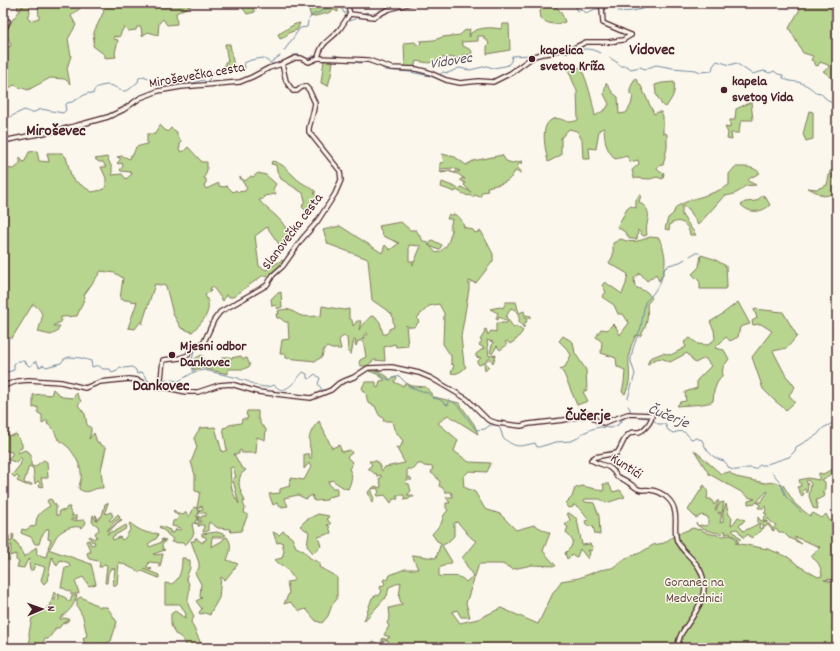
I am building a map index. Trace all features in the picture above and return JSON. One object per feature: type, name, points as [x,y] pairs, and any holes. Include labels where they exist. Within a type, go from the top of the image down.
[{"type":"street","points":[[347,3],[350,14]]},
{"type":"street","points":[[350,14],[374,17],[387,10],[410,3]]},
{"type":"street","name":"Miroševečka cesta","points":[[3,141],[60,130],[108,117],[123,110],[139,98],[173,88],[242,82],[268,68],[298,57],[309,62],[318,58],[366,60],[391,68],[419,70],[460,83],[479,81],[493,82],[511,73],[534,56],[550,54],[558,50],[572,49],[588,41],[603,43],[623,40],[631,35],[603,23],[602,9],[599,3]]},
{"type":"street","points":[[318,58],[320,50],[325,42],[337,32],[350,14]]},
{"type":"street","points":[[3,19],[8,22],[3,32]]},
{"type":"street","name":"Slanovečka cesta","points":[[160,385],[163,360],[180,358],[188,355],[192,347],[204,342],[214,320],[220,312],[267,285],[274,275],[284,266],[302,239],[317,222],[335,194],[341,180],[340,170],[309,132],[315,103],[309,90],[305,86],[297,91],[293,90],[286,80],[282,64]]},
{"type":"street","name":"Kuntići","points":[[160,385],[198,392],[219,385],[231,384],[258,392],[313,398],[331,390],[339,383],[354,377],[368,368],[392,367],[419,373],[431,378],[466,399],[486,418],[493,422],[521,426],[583,416],[592,417],[598,422],[603,423],[630,414],[652,418],[641,431],[630,433],[625,438],[618,453],[596,456],[591,460],[607,465],[614,471],[617,477],[626,480],[639,489],[653,490],[664,495],[671,501],[674,507],[676,513],[677,540],[698,567],[704,579],[702,599],[699,607],[690,619],[688,626],[682,632],[676,648]]},
{"type":"street","points":[[3,386],[18,381],[30,380],[61,382],[85,388],[100,382],[129,378],[137,380],[153,388],[160,385]]},
{"type":"green space","points":[[17,3],[29,3],[30,14],[27,16],[30,21],[39,18],[38,3],[86,3],[71,16],[76,25],[68,39],[71,56],[67,68],[70,84],[65,79],[50,78],[28,90],[14,85],[3,92],[3,37],[8,47],[11,46],[6,32],[13,19],[25,4],[18,10]]},
{"type":"green space","points":[[97,3],[196,3],[176,13],[177,24],[167,25],[163,19],[159,23],[158,35],[148,32],[142,36],[141,27],[137,27],[136,30],[128,31],[124,27],[119,37],[114,36],[114,39],[118,40],[115,53],[116,57],[105,58],[105,55],[93,46],[94,32],[104,11]]},
{"type":"green space","points":[[239,3],[250,3],[255,12],[247,14]]},
{"type":"green space","points":[[323,3],[337,3],[338,12],[334,10],[311,17],[309,10]]},
{"type":"green space","points":[[542,3],[551,4],[557,8],[562,14],[565,22],[553,24],[541,19],[540,11],[544,7]]},
{"type":"green space","points":[[797,3],[837,3],[837,82],[823,71],[829,68],[828,65],[820,62],[818,66],[815,65],[815,62],[811,60],[813,56],[803,53],[789,28],[800,9]]},
{"type":"green space","points":[[300,23],[297,30],[288,33],[287,36],[280,39],[278,34]]},
{"type":"green space","points":[[502,24],[509,24],[510,50],[487,54],[487,46],[489,44],[487,40],[484,39],[484,36],[478,36],[478,41],[461,42],[463,46],[471,50],[471,55],[462,55],[462,59],[455,59],[455,57],[442,58],[429,63],[416,61],[414,69],[405,69],[404,43],[415,42],[419,45],[421,43],[420,41],[460,35],[464,31],[470,29],[469,36],[470,37],[470,34],[476,30],[489,28],[501,29]]},
{"type":"green space","points":[[225,44],[230,44],[234,67],[225,68],[225,62],[228,62]]},
{"type":"green space","points":[[324,60],[333,61],[328,86],[321,83]]},
{"type":"green space","points":[[569,65],[581,68],[590,91],[595,116],[606,109],[609,104],[604,94],[606,83],[618,97],[619,114],[626,113],[631,105],[633,96],[630,94],[630,89],[635,78],[641,86],[654,114],[661,112],[663,116],[663,133],[667,134],[667,148],[663,165],[658,166],[657,169],[664,173],[663,179],[657,177],[650,179],[634,178],[632,170],[639,164],[638,160],[630,162],[627,156],[615,159],[606,145],[604,128],[599,130],[596,149],[589,148],[590,159],[583,159],[582,140],[577,131],[569,129],[561,138],[561,155],[548,162],[544,138],[546,126],[554,119],[569,122],[578,120],[577,91],[569,72]]},
{"type":"green space","points":[[674,82],[674,92],[666,107],[662,105],[656,94],[655,85]]},
{"type":"green space","points":[[751,102],[753,120],[743,120],[740,124],[739,133],[731,133],[732,140],[727,139],[728,133],[725,127],[730,128],[730,120],[735,120],[736,109]]},
{"type":"green space","points":[[809,111],[813,112],[813,139],[806,141],[803,134]]},
{"type":"green space","points":[[160,125],[167,132],[171,128],[177,132],[177,136],[181,141],[179,150],[183,152],[188,147],[202,162],[207,162],[207,170],[204,178],[206,179],[206,183],[204,185],[206,189],[219,183],[219,186],[227,186],[233,192],[236,190],[238,192],[245,191],[247,188],[240,177],[245,181],[258,173],[266,175],[276,184],[273,189],[276,194],[264,196],[263,199],[259,200],[280,220],[290,235],[283,250],[267,227],[255,236],[259,266],[266,270],[282,260],[285,262],[269,278],[267,275],[262,276],[233,297],[226,295],[223,301],[213,287],[210,288],[211,291],[205,295],[208,311],[200,324],[192,332],[181,328],[173,314],[166,286],[155,284],[142,324],[141,321],[135,329],[128,328],[137,302],[120,299],[123,278],[115,273],[101,271],[84,295],[85,297],[77,316],[61,317],[61,322],[54,325],[60,326],[57,332],[51,335],[38,332],[42,316],[40,310],[33,304],[12,338],[3,337],[3,168],[14,169],[20,164],[20,157],[23,162],[25,161],[29,152],[37,151],[39,161],[49,162],[47,153],[62,153],[66,157],[72,179],[92,192],[102,190],[106,186],[106,178],[101,167],[106,167],[103,162],[99,162],[95,159],[107,157],[112,168],[112,175],[122,174],[126,179],[132,174],[130,172],[120,170],[123,166],[122,163],[117,163],[120,158],[117,157],[122,156],[130,159],[136,147],[147,144],[147,134],[155,134]]},
{"type":"green space","points":[[442,154],[455,157],[466,165],[473,161],[502,155],[506,161],[512,163],[522,161],[521,164],[519,163],[517,168],[521,171],[520,173],[515,171],[510,179],[504,183],[487,187],[488,191],[482,192],[480,197],[475,195],[473,197],[468,196],[456,190],[455,192],[441,187],[442,182],[460,189],[461,187],[471,192],[464,185],[465,183],[460,180],[462,178],[465,179],[458,174],[447,171],[441,173],[440,171],[451,170],[451,172],[455,173],[456,171],[460,171],[453,168],[440,169],[440,163],[444,162]]},
{"type":"green space","points":[[272,161],[282,165],[297,179],[316,192],[314,193],[318,199],[310,209],[305,210],[302,207],[305,200],[303,193],[281,179],[276,165],[271,164]]},
{"type":"green space","points":[[735,167],[752,168],[760,173],[750,178],[748,181],[756,185],[745,186],[736,193],[724,196],[698,225],[689,209],[682,206],[682,215],[696,235],[690,235],[686,225],[681,222],[674,222],[670,224],[669,230],[665,229],[668,218],[673,214],[676,207],[716,192],[729,185],[729,174]]},
{"type":"green space","points":[[837,169],[837,193],[824,196],[808,188],[817,189],[827,185],[830,171]]},
{"type":"green space","points":[[639,195],[641,195],[639,202],[644,206],[648,213],[646,230],[647,235],[643,236],[638,230],[637,239],[630,239],[625,232],[617,227],[627,209],[631,206],[636,208],[636,200]]},
{"type":"green space","points":[[763,195],[770,205],[763,210],[752,211],[741,205],[745,202],[756,201]]},
{"type":"green space","points":[[449,214],[452,216],[453,214],[460,219],[464,227],[473,230],[475,233],[481,231],[493,254],[493,261],[476,283],[469,281],[461,337],[464,364],[466,367],[463,370],[457,373],[451,373],[454,365],[451,364],[451,356],[443,344],[444,313],[439,304],[429,306],[417,318],[419,322],[414,327],[409,327],[406,325],[408,346],[396,347],[395,344],[384,347],[385,361],[374,360],[367,366],[361,366],[359,363],[360,360],[366,357],[363,339],[368,334],[366,332],[361,341],[358,341],[356,346],[356,340],[354,340],[351,354],[348,350],[347,338],[344,336],[339,340],[341,349],[332,349],[327,347],[324,349],[322,357],[315,361],[286,358],[286,354],[280,354],[282,340],[289,339],[288,322],[277,318],[276,314],[279,314],[278,311],[286,309],[302,316],[321,316],[322,306],[344,310],[349,309],[349,318],[352,320],[353,326],[357,321],[361,321],[359,330],[371,316],[376,317],[380,322],[383,334],[386,334],[389,329],[394,327],[392,314],[372,300],[368,259],[328,244],[323,230],[340,226],[382,253],[385,245],[390,250],[399,243],[383,236],[379,226],[401,222],[410,230],[416,230],[423,241],[428,242],[429,246],[432,240],[442,245],[439,250],[430,246],[436,253],[443,250],[450,238],[452,219],[447,219]],"holes":[[[409,245],[421,246],[413,265],[413,261],[409,261]]]},
{"type":"green space","points":[[650,237],[659,238],[663,249],[665,265],[659,281],[656,274],[647,281],[640,273],[634,278],[635,287],[647,292],[652,298],[647,304],[645,327],[640,336],[636,335],[630,348],[629,382],[625,394],[622,392],[625,371],[617,367],[616,358],[601,353],[602,342],[596,337],[601,329],[607,330],[613,324],[620,335],[629,323],[623,314],[618,314],[614,305],[602,297],[606,292],[602,285],[605,282],[622,294],[626,284],[628,274],[609,263],[613,256],[613,243],[621,239],[632,242]]},
{"type":"green space","points":[[701,255],[714,259],[726,266],[727,285],[725,289],[700,289],[700,282],[692,274],[699,267]]},
{"type":"green space","points":[[281,292],[282,307],[278,309],[276,305],[272,306],[271,299],[276,294]]},
{"type":"green space","points":[[506,302],[516,302],[519,313],[524,311],[525,315],[531,316],[530,318],[524,318],[527,319],[526,323],[524,323],[524,328],[519,322],[518,314],[511,308],[506,317],[514,328],[516,326],[523,331],[516,340],[510,344],[507,341],[505,342],[507,345],[500,350],[497,346],[492,354],[490,352],[493,342],[487,340],[489,356],[496,355],[493,363],[490,358],[485,362],[489,367],[485,371],[484,363],[479,365],[477,362],[481,358],[476,357],[476,354],[484,348],[479,345],[482,341],[480,340],[485,332],[484,330],[486,329],[488,335],[491,331],[496,332],[496,323],[507,323],[507,321],[499,317],[498,320],[496,319],[498,313],[490,309],[500,307],[503,308]]},
{"type":"green space","points":[[738,302],[750,324],[740,327],[738,337],[730,341],[726,337],[715,348],[724,350],[729,359],[723,367],[722,376],[714,391],[713,401],[702,404],[677,406],[680,402],[686,401],[685,392],[697,388],[697,380],[711,366],[705,358],[695,363],[687,353],[670,362],[660,358],[647,365],[650,358],[663,353],[671,355],[686,347],[684,342],[690,338],[698,344],[708,345],[715,339],[714,330],[710,322]]},
{"type":"green space","points":[[754,309],[783,312],[797,336],[787,348],[773,351],[786,376],[795,387],[789,395],[795,402],[786,410],[763,389],[752,357],[772,331],[761,324],[753,325],[752,321],[757,318]]},
{"type":"green space","points":[[563,336],[573,342],[575,353],[586,370],[587,390],[583,392],[588,401],[577,405],[564,374],[560,369],[565,367],[571,355],[559,341]]},
{"type":"green space","points":[[202,355],[203,358],[211,364],[223,362],[222,357],[231,358],[241,356],[243,359],[247,358],[250,366],[244,369],[228,369],[228,374],[202,368],[194,370],[194,360]]},
{"type":"green space","name":"Goranec na Medvednici","points":[[376,369],[390,380],[395,377],[397,378],[394,382],[403,386],[406,383],[412,386],[426,387],[434,397],[459,403],[474,424],[478,434],[448,415],[438,423],[458,440],[454,451],[469,462],[491,463],[487,472],[469,471],[463,477],[464,487],[475,492],[485,509],[500,514],[516,530],[534,525],[550,533],[543,551],[556,566],[532,565],[513,569],[502,564],[479,564],[466,603],[470,617],[461,617],[457,610],[452,612],[460,623],[478,619],[501,608],[538,624],[554,591],[561,581],[579,578],[600,570],[612,568],[626,558],[640,553],[653,545],[664,543],[675,535],[693,528],[707,533],[733,536],[739,542],[735,543],[768,549],[788,557],[799,566],[818,577],[822,576],[819,565],[811,557],[820,547],[795,537],[795,539],[802,544],[789,538],[783,532],[779,532],[776,529],[773,531],[768,525],[765,527],[760,523],[760,529],[763,526],[764,528],[751,538],[748,534],[744,538],[737,529],[732,530],[740,538],[740,540],[730,533],[725,534],[726,531],[723,531],[722,534],[704,530],[698,526],[708,525],[708,517],[702,515],[696,518],[688,510],[704,485],[708,495],[707,499],[711,499],[714,505],[717,501],[719,501],[715,510],[720,503],[724,502],[722,513],[718,512],[719,514],[722,514],[720,523],[723,522],[723,512],[726,504],[729,515],[732,517],[731,525],[738,517],[745,520],[739,526],[744,531],[758,524],[758,517],[760,520],[769,524],[773,529],[776,525],[768,518],[767,522],[763,521],[767,514],[764,513],[766,511],[765,506],[763,508],[758,508],[760,505],[757,502],[761,502],[768,492],[767,491],[756,503],[748,504],[748,501],[755,499],[748,497],[709,474],[694,450],[721,474],[729,472],[736,477],[765,483],[775,482],[783,485],[795,504],[810,516],[813,513],[822,518],[826,514],[829,520],[834,522],[837,514],[837,581],[834,579],[824,580],[837,583],[837,648],[361,648],[362,646],[364,647],[374,641],[380,646],[389,642],[387,640],[382,642],[382,639],[384,638],[385,640],[390,637],[384,635],[389,626],[387,623],[390,617],[389,608],[402,605],[399,597],[401,582],[389,587],[387,596],[364,621],[372,598],[377,595],[379,596],[382,591],[380,588],[381,585],[383,586],[385,583],[383,581],[384,579],[388,580],[390,575],[405,569],[418,569],[412,555],[436,558],[441,543],[437,541],[432,534],[441,524],[444,515],[448,510],[446,508],[446,503],[450,503],[446,497],[453,497],[451,492],[445,492],[443,488],[439,486],[440,482],[435,475],[431,473],[433,467],[418,464],[414,469],[407,469],[407,478],[410,477],[412,480],[406,480],[405,483],[409,484],[411,491],[407,495],[413,495],[414,497],[405,500],[404,495],[396,495],[398,499],[393,499],[391,503],[385,495],[377,495],[379,492],[377,488],[372,489],[371,492],[374,499],[372,503],[368,492],[375,486],[380,488],[381,485],[379,479],[381,478],[381,475],[377,476],[376,473],[375,474],[368,468],[372,465],[369,461],[377,461],[382,471],[385,467],[405,463],[396,447],[400,448],[403,441],[394,429],[392,421],[383,421],[384,419],[379,415],[375,406],[368,403],[366,394],[362,388],[365,382],[376,382],[376,387],[378,388],[380,381],[385,380],[369,370]],"holes":[[[457,522],[470,537],[476,541],[462,558],[473,576],[466,582],[457,577],[439,576],[439,568],[452,562],[442,545],[447,543],[454,536],[454,523]]]},
{"type":"green space","points":[[53,389],[62,397],[73,398],[76,393],[81,401],[78,405],[85,414],[87,425],[91,428],[89,439],[94,433],[97,442],[106,448],[101,470],[103,488],[85,492],[79,489],[81,471],[76,458],[68,447],[58,439],[53,429],[47,424],[48,421],[45,421],[42,424],[42,415],[38,413],[38,407],[33,408],[33,395],[51,395]]},
{"type":"green space","points":[[247,411],[258,411],[258,419],[260,420],[260,424],[266,429],[265,440],[257,437],[256,453],[242,453],[241,450],[239,451],[239,454],[234,454],[241,467],[246,470],[241,474],[239,482],[245,502],[243,501],[245,508],[244,513],[247,514],[247,517],[241,531],[231,532],[230,529],[218,528],[209,522],[208,531],[203,532],[204,525],[198,526],[198,522],[201,522],[201,520],[198,521],[198,517],[199,516],[201,518],[202,516],[206,516],[206,513],[200,513],[199,510],[203,509],[202,506],[197,507],[200,492],[195,491],[195,475],[191,462],[197,447],[194,438],[200,428],[215,427],[222,452],[227,450],[223,428],[229,425],[241,423],[242,419],[247,419],[248,416],[246,415]],"holes":[[[233,467],[236,477],[233,478],[233,480],[239,504],[232,488],[230,468]]]},
{"type":"green space","points":[[319,421],[332,448],[339,445],[342,452],[350,450],[352,453],[347,457],[353,463],[349,469],[352,476],[348,489],[332,480],[328,482],[332,488],[337,488],[337,495],[328,497],[327,500],[314,501],[312,495],[306,499],[298,495],[284,498],[288,506],[282,507],[277,503],[273,505],[269,494],[280,493],[280,489],[290,486],[289,484],[291,478],[304,480],[311,467],[309,463],[304,469],[304,454],[309,454],[310,459],[312,457],[309,442],[310,434]]},
{"type":"green space","points":[[3,422],[9,429],[7,434],[11,436],[16,434],[22,444],[22,448],[18,450],[18,453],[25,450],[31,454],[31,465],[34,467],[44,460],[47,462],[48,478],[41,478],[43,487],[39,486],[40,483],[38,481],[35,484],[33,468],[29,466],[24,482],[32,485],[26,485],[17,481],[19,478],[12,475],[20,465],[22,459],[20,457],[17,463],[7,459],[12,455],[12,452],[3,450]]},
{"type":"green space","points":[[837,467],[837,470],[822,480],[825,482],[825,491],[822,493],[825,494],[824,497],[816,500],[818,509],[813,508],[809,496],[811,484],[808,480],[806,481],[808,485],[807,493],[805,489],[802,491],[804,494],[802,496],[797,487],[801,486],[799,480],[808,478],[819,480],[819,473],[823,474]]},
{"type":"green space","points":[[603,484],[609,484],[613,492],[620,490],[625,497],[606,503],[600,499],[584,499],[585,502],[594,503],[599,516],[600,535],[595,534],[593,526],[587,526],[585,521],[589,520],[580,509],[573,505],[573,507],[569,508],[566,503],[572,497],[575,488],[583,486],[603,491]]},
{"type":"green space","points":[[49,499],[56,505],[56,515],[59,515],[60,510],[65,511],[67,507],[70,507],[69,510],[73,514],[71,516],[77,516],[77,519],[71,519],[71,521],[85,520],[86,523],[82,528],[72,527],[61,532],[58,534],[50,548],[48,548],[51,540],[48,539],[49,529],[47,529],[41,537],[39,544],[35,544],[31,537],[21,533],[22,529],[26,530],[32,526],[36,526],[38,516],[50,506],[47,501]]},
{"type":"green space","points":[[108,503],[105,512],[106,514],[111,512],[113,516],[109,520],[111,521],[118,514],[120,518],[113,523],[107,531],[121,519],[122,520],[117,523],[107,534],[126,525],[127,528],[112,537],[113,540],[120,537],[122,540],[125,538],[131,528],[130,523],[143,531],[158,534],[157,538],[148,544],[150,547],[164,541],[161,541],[162,539],[166,540],[162,545],[163,549],[165,550],[153,554],[163,554],[160,567],[159,563],[149,562],[147,567],[152,569],[144,569],[159,575],[159,578],[142,571],[140,572],[119,562],[117,585],[113,585],[115,569],[111,568],[108,573],[107,583],[105,583],[107,565],[104,564],[102,567],[99,567],[100,563],[98,561],[89,559],[87,553],[91,552],[86,541],[89,540],[91,545],[95,544],[89,537],[91,536],[93,539],[97,537],[95,533],[99,530],[98,526],[92,522],[93,515],[96,521],[96,515],[98,520],[102,516],[105,504]]},
{"type":"green space","points":[[194,507],[199,511],[198,515],[196,516],[198,520],[196,520],[195,523],[197,524],[192,524],[194,534],[185,545],[183,542],[171,542],[173,539],[159,527],[160,526],[170,530],[170,533],[175,532],[176,529],[181,530],[181,528],[172,526],[173,521],[177,520],[179,517],[173,511],[174,510],[178,514],[183,515],[186,512],[188,517]]},
{"type":"green space","points":[[567,513],[577,519],[582,545],[590,544],[593,548],[591,551],[588,550],[590,553],[588,559],[580,549],[577,557],[572,555],[567,559],[565,553],[571,547],[573,541],[566,532],[568,527],[565,525],[570,520]]},
{"type":"green space","points":[[318,514],[329,516],[327,519],[331,524],[327,525],[329,526],[331,533],[318,537],[321,546],[313,553],[307,546],[309,532],[300,526],[306,520]]},
{"type":"green space","points":[[283,531],[292,538],[296,547],[304,551],[310,558],[320,563],[319,567],[337,577],[337,599],[332,605],[328,616],[322,623],[316,621],[306,609],[300,611],[290,602],[284,604],[289,593],[287,582],[293,581],[294,579],[287,569],[274,560],[282,558],[284,551],[282,542],[277,543],[273,532],[279,535]]},
{"type":"green space","points":[[217,532],[226,535],[223,537],[212,537],[211,547],[227,537],[229,540],[230,551],[227,560],[238,564],[225,580],[221,577],[219,598],[210,615],[205,613],[200,614],[199,612],[202,609],[196,601],[202,598],[200,597],[201,584],[195,573],[199,568],[199,563],[191,541],[195,541],[195,538],[197,538],[203,543],[203,541],[206,540],[206,537],[202,536],[202,534]]},
{"type":"green space","points":[[12,534],[14,535],[13,540],[18,544],[24,557],[36,547],[36,554],[46,557],[48,549],[91,564],[96,584],[89,586],[83,577],[76,580],[79,593],[71,595],[71,592],[61,587],[65,568],[70,567],[69,563],[60,560],[57,566],[52,557],[47,581],[44,584],[41,580],[45,567],[35,564],[33,570],[30,570],[30,559],[27,561],[24,568],[17,567],[19,562],[16,560],[16,554],[10,556],[12,545],[10,545],[8,555],[9,561],[3,554],[3,542],[5,535],[9,536],[9,542],[12,541]]},
{"type":"green space","points":[[182,558],[190,560],[190,568],[186,578],[189,585],[188,604],[194,617],[191,622],[203,648],[184,648],[186,647],[184,641],[181,637],[175,634],[171,625],[171,614],[175,611],[185,618],[186,614],[180,604],[165,604],[165,583],[172,584],[175,582],[179,576]]},
{"type":"green space","points":[[54,592],[56,593],[55,600],[59,599],[58,594],[66,598],[67,601],[71,601],[71,597],[77,595],[71,608],[60,618],[61,620],[63,618],[69,619],[59,628],[55,628],[48,639],[45,639],[43,643],[45,648],[30,648],[29,633],[32,618],[46,610],[47,607],[50,607]]},
{"type":"green space","points":[[81,597],[100,607],[107,607],[117,622],[111,641],[96,648],[86,648],[83,638],[87,636],[83,617],[77,606],[77,599]]},
{"type":"waterway","points":[[379,13],[382,10],[402,3]]},
{"type":"waterway","points":[[557,3],[561,5],[569,3],[576,7],[578,11],[583,10],[586,13],[595,9],[601,9]]},
{"type":"waterway","points":[[618,11],[638,10],[656,3]]},
{"type":"waterway","points":[[309,19],[312,15],[337,5],[341,7],[344,13],[349,13]]},
{"type":"waterway","points":[[361,14],[367,12],[370,15]]},
{"type":"waterway","points":[[348,21],[356,19],[359,16]]},
{"type":"waterway","points":[[284,51],[300,28],[307,27],[308,21]]},
{"type":"waterway","points":[[341,31],[346,23]]},
{"type":"waterway","name":"Vidovec","points":[[557,52],[588,49],[600,53]]},
{"type":"waterway","name":"Vidovec","points":[[546,55],[549,56],[552,54]]},
{"type":"waterway","points":[[284,61],[296,55],[300,55],[307,59],[316,56]]},
{"type":"waterway","name":"Vidovec","points":[[332,57],[335,55],[340,57]]},
{"type":"waterway","name":"Vidovec","points":[[438,76],[443,72],[448,73],[459,68],[470,70],[487,66],[493,68],[505,66],[511,61],[512,56],[533,55]]},
{"type":"waterway","points":[[271,62],[280,56]]},
{"type":"waterway","points":[[3,122],[24,110],[32,113],[41,109],[63,113],[66,110],[65,106],[67,103],[72,102],[88,93],[93,94],[98,87],[110,85],[125,91],[129,90],[138,82],[139,78],[144,76],[154,81],[162,79],[168,84],[183,78],[190,84],[203,80],[206,82],[209,80],[211,73],[214,72],[224,73],[226,70],[232,71],[236,68],[243,71],[245,68],[244,63],[251,60],[263,58],[272,64],[279,63]]},
{"type":"waterway","name":"Vidovec","points":[[610,58],[620,66],[627,66],[631,69],[640,67],[645,69],[656,65],[696,70],[700,72],[712,71],[713,66],[717,61],[730,65],[736,63],[752,74],[764,71],[770,73],[774,71],[783,75],[783,78],[789,81],[802,83],[810,87],[815,92],[821,93],[837,107]]},
{"type":"waterway","name":"Vidovec","points":[[350,61],[360,63],[363,62]]},
{"type":"waterway","name":"Vidovec","points":[[366,62],[375,64]]},
{"type":"waterway","name":"Vidovec","points":[[378,65],[385,70],[410,72],[435,77]]},
{"type":"waterway","points":[[690,256],[695,253],[699,253]]},
{"type":"waterway","points":[[666,268],[669,265],[685,259]]},
{"type":"waterway","points":[[628,398],[635,374],[631,358],[641,327],[645,302],[660,283],[665,268]]},
{"type":"waterway","points":[[193,372],[192,360],[195,347]]},
{"type":"waterway","name":"Čučerje","points":[[3,362],[4,369],[8,372],[14,370],[14,364],[17,361],[24,361],[29,366],[31,366],[34,362],[37,362],[39,367],[44,365],[46,367],[61,363],[64,359],[69,357],[81,358],[91,361],[92,367],[98,366],[103,369],[110,369],[112,373],[117,371],[120,367],[132,367],[136,370],[137,374],[142,372],[150,383],[158,383]]},
{"type":"waterway","name":"Čučerje","points":[[371,369],[389,380],[399,376],[410,387],[428,393],[433,398],[439,399],[447,405],[449,404],[448,400],[452,401],[476,430],[485,429],[490,425],[498,425],[503,438],[511,444],[518,446],[535,443],[537,447],[539,447],[556,442],[571,441],[592,429],[600,427],[611,428],[618,425],[628,415]]},
{"type":"waterway","name":"Čučerje","points":[[163,381],[166,379],[179,381],[194,372],[204,370],[238,378],[262,387],[274,385],[282,390],[286,389],[303,372],[307,374],[307,378],[309,379],[315,374],[320,378],[318,384],[323,391],[341,380],[349,378]]},
{"type":"waterway","points":[[628,406],[630,412]]},
{"type":"waterway","name":"Čučerje","points":[[635,416],[649,418]]},
{"type":"waterway","name":"Čučerje","points":[[652,419],[658,424],[665,424],[668,430],[673,433],[684,432],[691,439],[696,438],[702,440],[710,454],[724,461],[732,470],[748,468],[755,469],[760,465],[765,465]]},
{"type":"waterway","name":"Čučerje","points":[[767,464],[789,457],[795,451],[796,447],[817,435],[823,428],[837,421]]},
{"type":"waterway","points":[[772,472],[780,482],[786,497],[801,512]]},
{"type":"waterway","points":[[303,648],[310,645],[313,648]]},
{"type":"place","name":"kapelica svetog Križa","points":[[532,59]]},
{"type":"place","name":"kapela svetog Vida","points":[[724,90]]},
{"type":"place","name":"Mjesni odbor Dankovec","points":[[172,355]]},
{"type":"district","name":"Vidovec","points":[[652,50]]},
{"type":"district","name":"Miroševec","points":[[56,131]]},
{"type":"district","name":"Dankovec","points":[[161,386]]},
{"type":"district","name":"Čučerje","points":[[588,416]]}]
